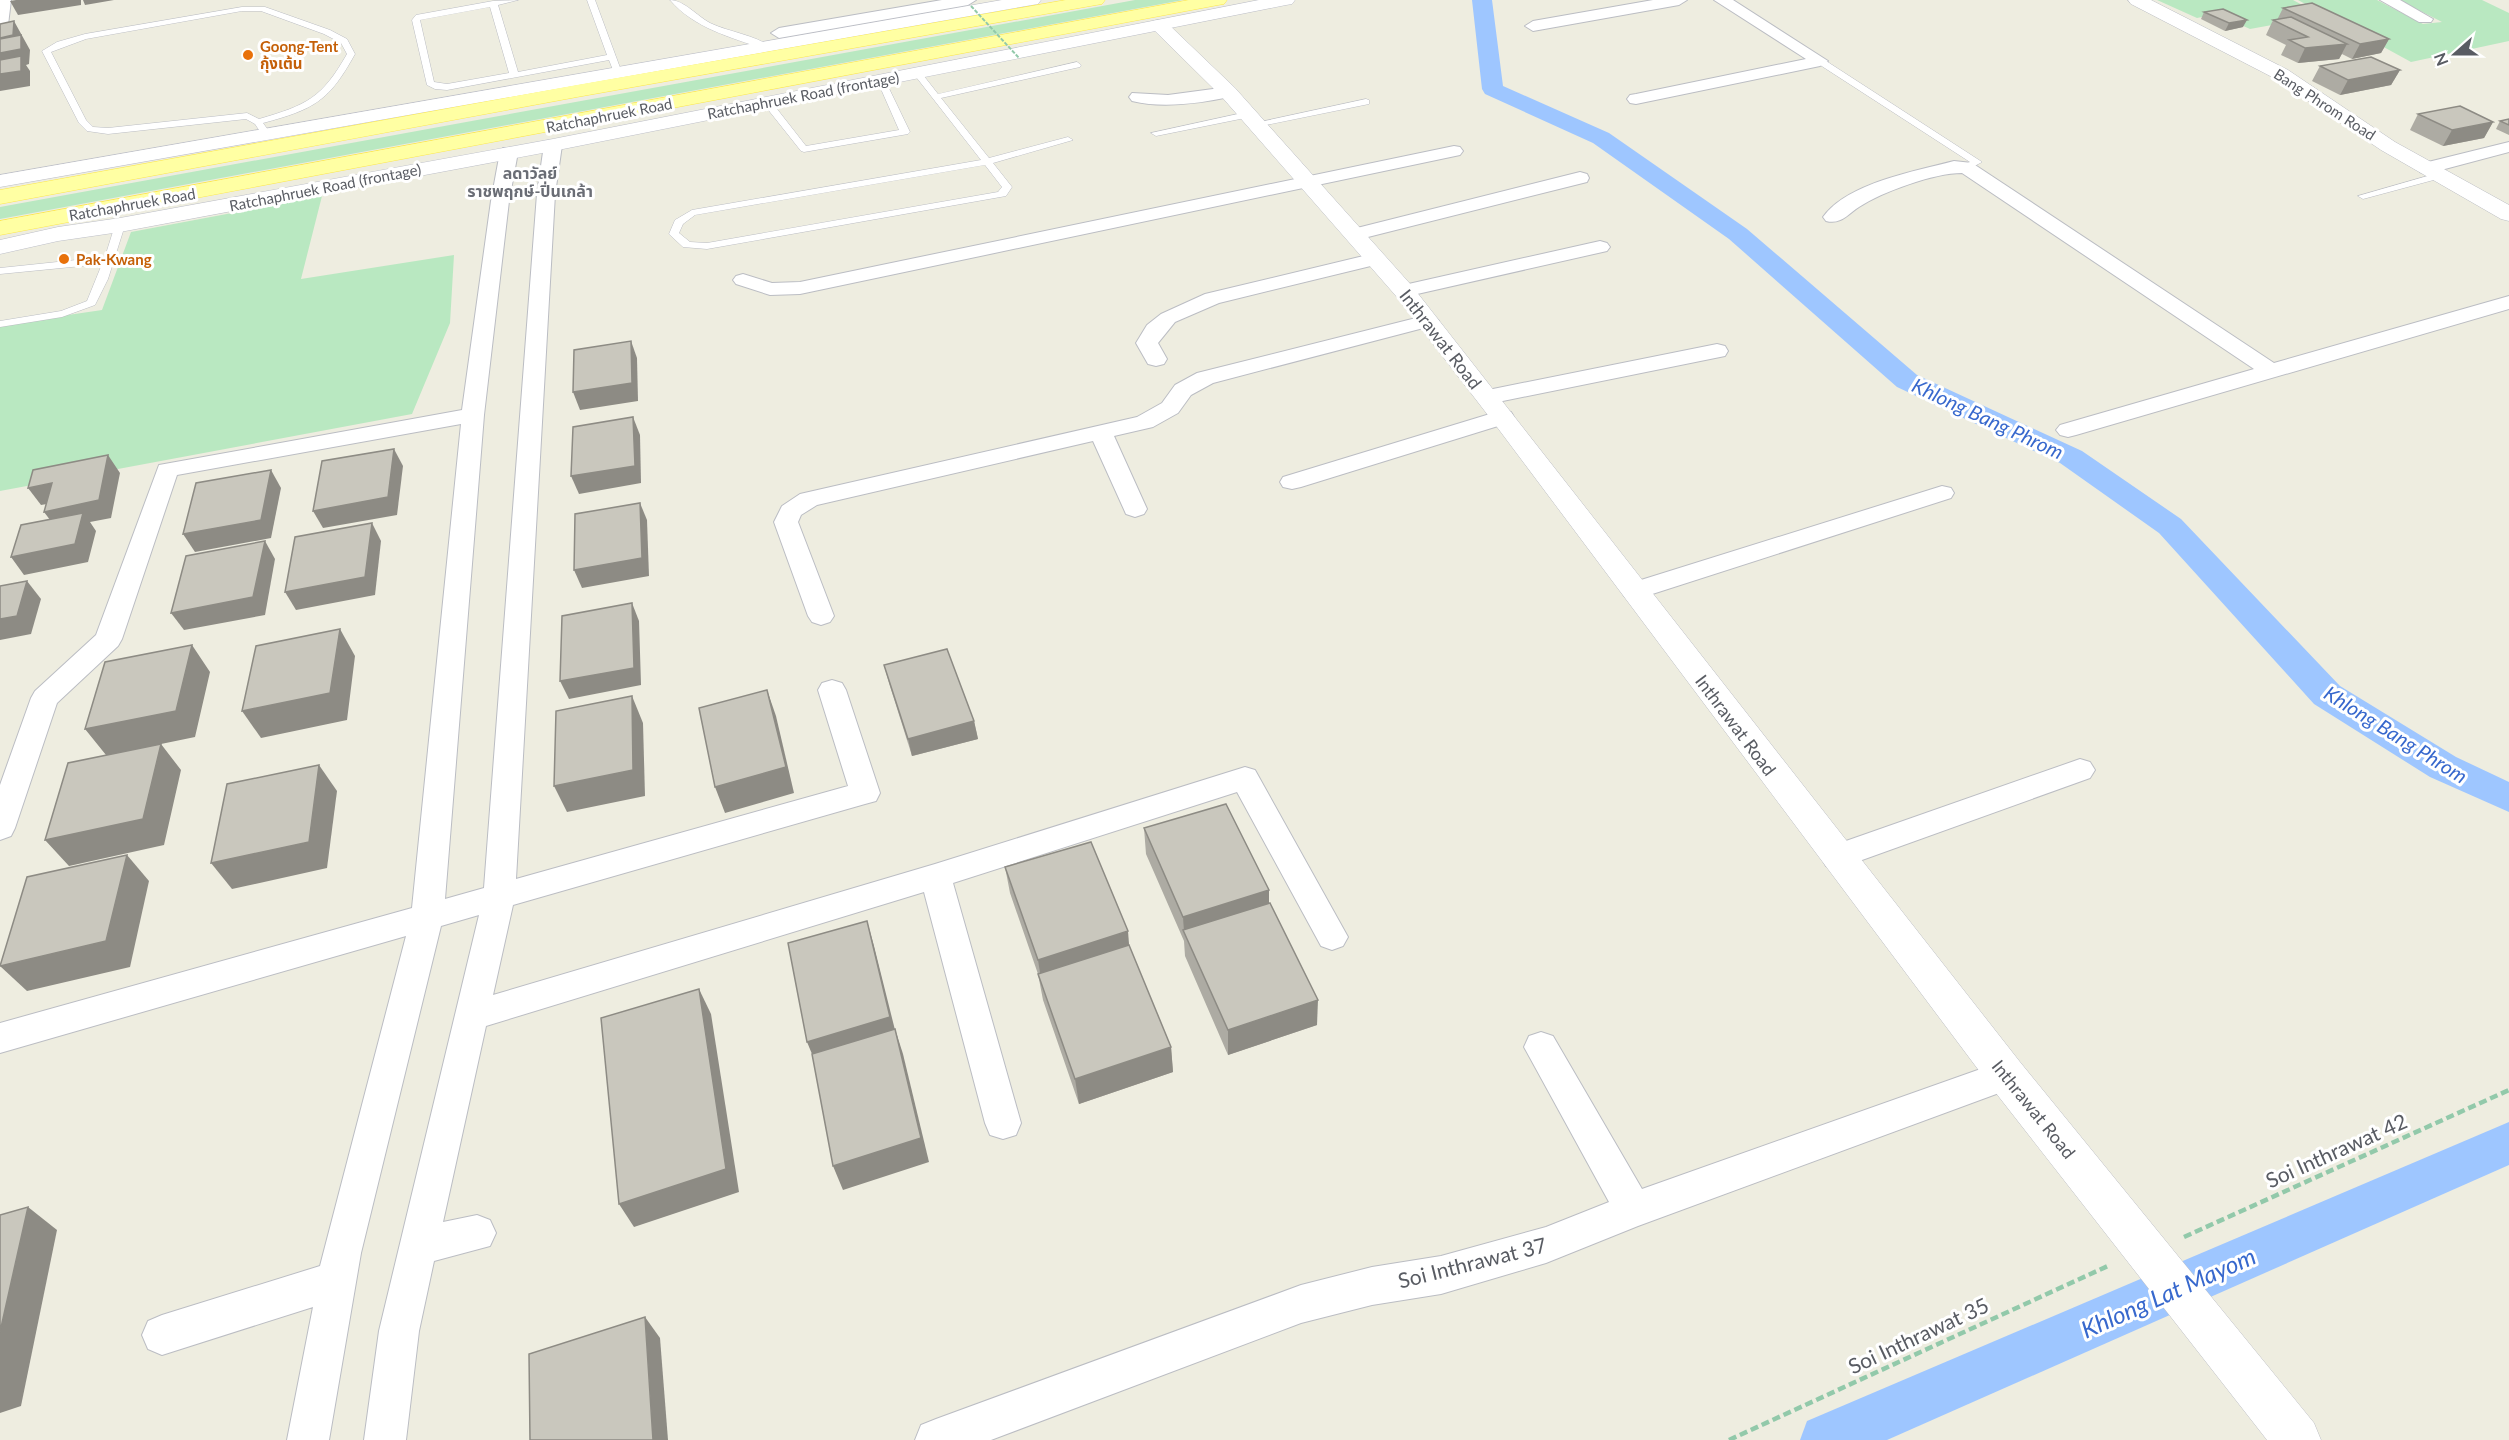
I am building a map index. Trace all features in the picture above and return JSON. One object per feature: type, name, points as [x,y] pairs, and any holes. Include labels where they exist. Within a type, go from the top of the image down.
[{"type":"main road","points":[[294,129],[508,80],[1032,0]]},
{"type":"main road","name":"Ratchaphruek Road","points":[[0,197],[577,91],[1096,0]]},
{"type":"main road","name":"Ratchaphruek Road","points":[[0,228],[558,134],[1218,0]]},
{"type":"main road","name":"Ratchaphruek Road (frontage)","points":[[0,247],[58,234],[120,225],[509,152],[558,134],[767,102],[1286,0]]},
{"type":"main road","name":"Bang Phrom Road","points":[[2137,0],[2281,74],[2432,172],[2508,212]]},
{"type":"main road","name":"Inthrawat Road","points":[[1159,25],[1244,110],[1404,291],[2006,1075],[2149,1251],[2297,1440]]},
{"type":"main road","points":[[0,181],[262,128],[294,129],[497,99],[577,91]]},
{"type":"main road","points":[[58,234],[108,218],[535,136],[558,134]]},
{"type":"street","points":[[0,25],[3,0]]},
{"type":"street","points":[[1533,26],[1679,0]]},
{"type":"street","points":[[1722,0],[1820,61]]},
{"type":"street","points":[[2388,0],[2426,19]]},
{"type":"street","points":[[773,40],[970,3]]},
{"type":"street","points":[[1636,99],[1820,61]]},
{"type":"street","points":[[1138,98],[1244,110]]},
{"type":"street","points":[[386,1440],[399,1331],[499,897],[545,206],[558,134]]},
{"type":"street","points":[[2432,172],[2509,147]]},
{"type":"street","points":[[742,280],[770,289],[800,288],[1454,151]]},
{"type":"street","points":[[308,1440],[337,1280],[427,917],[473,415],[500,201],[509,152]]},
{"type":"street","points":[[1833,217],[1846,205],[1878,188],[1953,167],[1966,167],[2271,370]]},
{"type":"street","points":[[1356,234],[1580,178]]},
{"type":"street","points":[[1404,291],[1600,247]]},
{"type":"street","points":[[1156,359],[1147,343],[1155,330],[1168,318],[1212,298],[1376,259]]},
{"type":"street","points":[[2068,430],[2509,302]]},
{"type":"street","points":[[821,616],[786,522],[791,511],[809,499],[1145,422],[1170,408],[1184,390],[1205,378],[1428,321]]},
{"type":"street","points":[[1292,482],[1495,407],[1717,351]]},
{"type":"street","points":[[0,828],[45,698],[108,639],[167,470],[473,415]]},
{"type":"street","points":[[1100,431],[1135,508]]},
{"type":"street","points":[[1634,591],[1942,493]]},
{"type":"street","points":[[0,1038],[865,793],[832,690]]},
{"type":"street","points":[[1837,857],[2080,770]]},
{"type":"street","points":[[471,1016],[935,876],[1245,778],[1332,937]]},
{"type":"street","points":[[935,876],[1003,1123]]},
{"type":"street","points":[[1541,1047],[1634,1210]]},
{"type":"street","name":"Soi Inthrawat 37","points":[[936,1440],[1301,1304],[1372,1286],[1451,1272],[1546,1245],[1634,1210],[2006,1075]]},
{"type":"street","points":[[419,1246],[477,1233]]},
{"type":"street","points":[[162,1335],[337,1280]]},
{"type":"lane","points":[[493,3],[508,80],[447,87],[430,83],[416,20],[425,15],[493,3],[514,0]]},
{"type":"lane","points":[[591,0],[615,65]]},
{"type":"lane","points":[[674,0],[687,14],[712,28],[773,40]]},
{"type":"lane","points":[[242,9],[262,9],[279,14],[344,41],[351,54],[338,79],[320,100],[262,128],[247,117],[108,131],[90,129],[82,121],[46,51],[60,44],[85,37],[242,9]]},
{"type":"lane","points":[[1820,61],[1977,162],[1966,167]]},
{"type":"lane","points":[[935,97],[1077,65]]},
{"type":"lane","points":[[917,73],[935,97],[987,162],[1006,187],[1002,194],[707,246],[687,245],[674,234],[679,222],[692,213],[987,162],[1068,140]]},
{"type":"lane","points":[[767,102],[804,149],[905,132],[881,80]]},
{"type":"lane","points":[[1155,134],[1244,110],[1366,102]]},
{"type":"lane","points":[[2363,196],[2432,172]]},
{"type":"lane","points":[[0,324],[50,316],[90,304],[98,293],[120,225]]},
{"type":"lane","points":[[0,271],[107,260]]},
{"type":"path","points":[[970,3],[1019,58]]},
{"type":"path","name":"Soi Inthrawat 42","points":[[2149,1251],[2509,1090]]},
{"type":"path","name":"Soi Inthrawat 35","points":[[1729,1440],[2149,1251]]},
{"type":"green space","points":[[1135,0],[1183,0],[0,219],[0,207]]},
{"type":"green space","points":[[2157,0],[2293,0],[2321,15],[2272,21],[2272,25],[2250,29],[2217,14],[2197,18]]},
{"type":"green space","points":[[2298,0],[2377,0],[2423,24],[2442,22],[2399,0],[2482,0],[2509,13],[2509,41],[2411,62]]},
{"type":"green space","points":[[322,196],[301,279],[454,255],[450,323],[412,414],[0,491],[0,325],[102,310],[131,232]]},
{"type":"building","points":[[2312,3],[2389,39],[2360,44],[2283,8]]},
{"type":"building","points":[[2223,9],[2247,20],[2229,23],[2204,12]]},
{"type":"building","points":[[2291,17],[2347,44],[2305,48],[2289,40],[2308,37],[2273,20]]},
{"type":"building","points":[[14,21],[13,35],[0,38],[0,24]]},
{"type":"building","points":[[21,35],[21,49],[0,53],[0,39]]},
{"type":"building","points":[[21,56],[21,71],[0,74],[0,60]]},
{"type":"building","points":[[2371,57],[2400,70],[2348,80],[2320,66]]},
{"type":"building","points":[[2460,106],[2493,122],[2452,130],[2418,114]]},
{"type":"building","points":[[2509,119],[2509,125],[2500,121]]},
{"type":"building","points":[[631,341],[632,383],[573,392],[574,350]]},
{"type":"building","points":[[633,417],[635,466],[571,476],[573,427]]},
{"type":"building","points":[[394,449],[388,497],[313,511],[322,461]]},
{"type":"building","points":[[108,455],[99,500],[44,512],[52,483],[28,488],[33,470]]},
{"type":"building","points":[[271,470],[261,520],[183,534],[196,483]]},
{"type":"building","points":[[640,503],[642,558],[574,570],[575,514]]},
{"type":"building","points":[[83,513],[75,544],[11,557],[21,525]]},
{"type":"building","points":[[372,523],[365,577],[285,592],[295,537]]},
{"type":"building","points":[[265,541],[253,597],[171,613],[186,556]]},
{"type":"building","points":[[27,581],[17,616],[0,619],[0,586]]},
{"type":"building","points":[[632,603],[634,668],[560,681],[562,616]]},
{"type":"building","points":[[340,629],[330,693],[242,711],[256,646]]},
{"type":"building","points":[[192,645],[176,711],[85,729],[105,662]]},
{"type":"building","points":[[947,649],[974,721],[908,739],[884,665]]},
{"type":"building","points":[[767,690],[786,767],[715,787],[699,708]]},
{"type":"building","points":[[632,696],[633,770],[554,786],[556,711]]},
{"type":"building","points":[[161,744],[143,819],[45,840],[68,763]]},
{"type":"building","points":[[319,765],[309,842],[211,863],[227,784]]},
{"type":"building","points":[[1226,804],[1269,890],[1183,917],[1144,828]]},
{"type":"building","points":[[1091,842],[1128,931],[1038,960],[1005,867]]},
{"type":"building","points":[[127,855],[106,941],[0,966],[27,877]]},
{"type":"building","points":[[1270,903],[1318,1000],[1228,1030],[1183,930]]},
{"type":"building","points":[[867,921],[890,1017],[807,1042],[788,943]]},
{"type":"building","points":[[1129,945],[1171,1047],[1075,1079],[1038,974]]},
{"type":"building","points":[[699,989],[726,1169],[619,1204],[601,1018]]},
{"type":"building","points":[[895,1029],[921,1138],[833,1166],[812,1054]]},
{"type":"building","points":[[28,1207],[0,1332],[0,1215]]},
{"type":"building","points":[[645,1317],[653,1440],[530,1440],[529,1354]]},
{"type":"waterway","name":"Khlong Bang Phrom","points":[[1482,0],[1493,89],[1601,138],[1738,234],[1907,381],[2071,457],[2170,526],[2327,695],[2443,767],[2509,798]]},
{"type":"waterway","name":"Khlong Lat Mayom","points":[[1826,1440],[2509,1143]]},
{"type":"place","name":"Goong-Tent กุ้งเต้น","points":[[248,55]]},
{"type":"place","name":"Pak-Kwang","points":[[64,259]]},
{"type":"district","name":"ลดาวัลย์ ราชพฤกษ์-ปิ่นเกล้า","points":[[530,181]]}]
